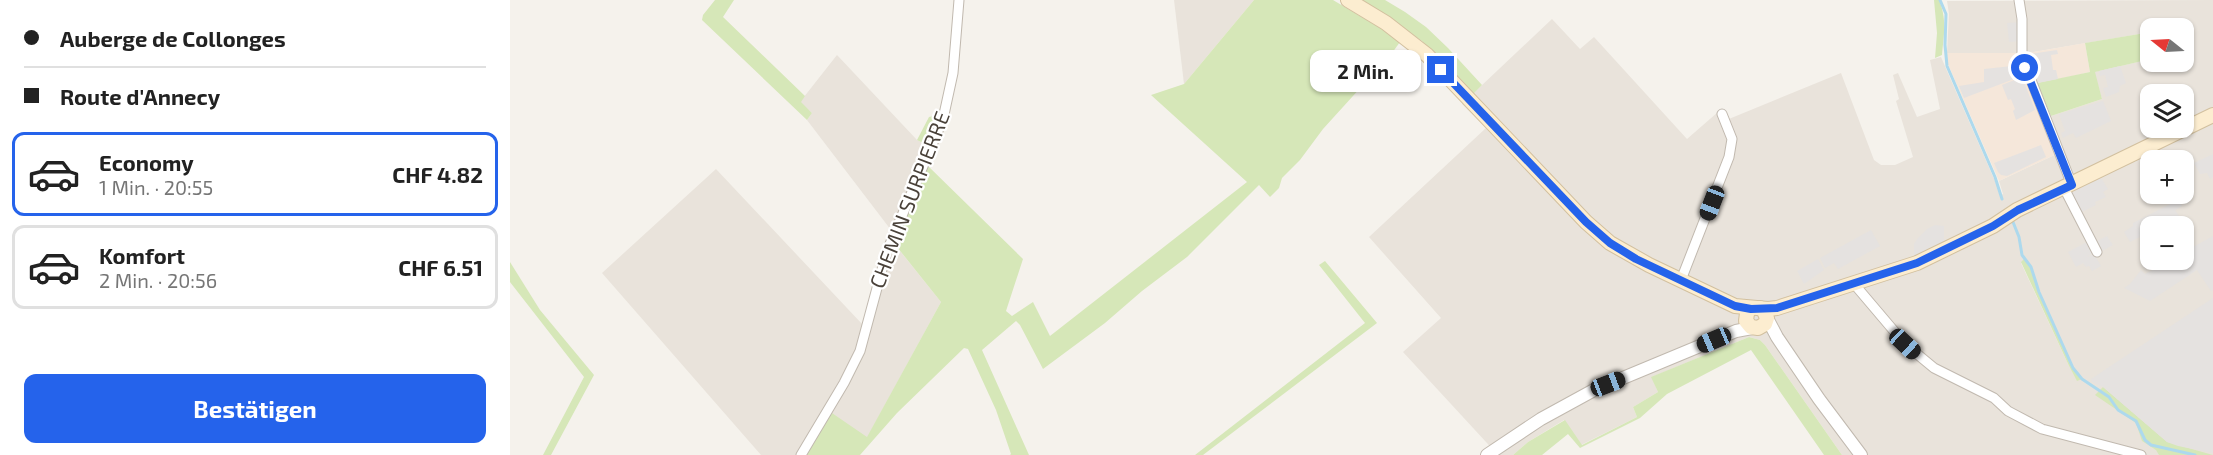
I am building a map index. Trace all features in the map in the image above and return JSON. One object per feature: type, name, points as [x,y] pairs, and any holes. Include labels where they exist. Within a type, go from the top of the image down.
[{"type":"main road","points":[[1348,0],[1386,23],[1427,55],[1598,234],[1636,259],[1758,317],[1917,263],[1993,226],[2018,210],[2213,116]]},
{"type":"street","name":"CHEMIN SURPIERRE","points":[[801,455],[844,383],[860,351],[887,251],[943,119],[953,73],[959,0]]},
{"type":"street","points":[[2019,0],[2022,20],[2022,57],[2068,186],[2097,252]]},
{"type":"street","points":[[1682,280],[1729,157],[1732,139],[1722,114]]},
{"type":"street","points":[[1855,285],[1905,344],[1934,368],[1994,398],[2008,411],[2042,429],[2141,455]]},
{"type":"street","points":[[1487,455],[1541,419],[1594,390],[1736,331],[1758,317],[1777,337],[1861,455]]},
{"type":"shaded area","points":[[1174,0],[1254,0],[1184,84]]},
{"type":"shaded area","points":[[2213,0],[2213,455],[1842,455],[1765,345],[1760,340],[1749,337],[1652,377],[1658,392],[1633,407],[1637,417],[1581,445],[1564,420],[1528,442],[1513,455],[1498,455],[1403,352],[1441,318],[1369,237],[1486,128],[1462,104],[1552,19],[1580,49],[1594,37],[1687,139],[1718,112],[1724,121],[1841,73],[1874,160],[1881,165],[1895,165],[1913,157],[1896,101],[1899,99],[1893,75],[1898,73],[1917,117],[1940,109],[1930,60],[1941,57],[2001,195],[2003,194],[1999,181],[2063,151],[2051,116],[2102,99],[2094,72],[2140,62],[2140,72],[2194,72],[2194,18],[2140,18],[2140,34],[2027,53],[1947,53],[1949,14],[1947,1]],"holes":[[[2021,263],[2031,267],[2048,312],[2073,368],[2081,379],[2077,380],[2069,366]]]},
{"type":"shaded area","points":[[2022,22],[2021,41],[2009,42],[2007,23]]},
{"type":"shaded area","points":[[2085,43],[2090,72],[2037,84],[2063,151],[1999,181],[1947,62],[1947,53],[2027,53]]},
{"type":"shaded area","points":[[2057,50],[2058,54],[2051,55],[2053,70],[2056,70],[2058,79],[2038,83],[2029,61],[2032,61],[2031,54]]},
{"type":"shaded area","points":[[837,55],[917,140],[929,146],[891,230],[807,120],[812,113],[800,102]]},
{"type":"shaded area","points":[[2012,66],[2014,79],[1964,98],[1959,86],[1984,82],[1984,69]]},
{"type":"shaded area","points":[[2120,66],[2126,83],[2120,86],[2119,92],[2106,97],[2103,88],[2108,87],[2105,75],[2100,76],[2099,71]]},
{"type":"shaded area","points":[[2022,77],[2035,110],[2016,120],[2011,99],[2008,100],[2002,85]]},
{"type":"shaded area","points":[[2103,101],[2111,121],[2076,138],[2073,133],[2063,138],[2061,133],[2065,131],[2059,114]]},
{"type":"shaded area","points":[[2041,145],[2046,157],[2007,176],[1998,172],[1994,163]]},
{"type":"shaded area","points":[[2213,154],[2213,177],[2210,179],[2207,173],[2200,174],[2194,163]]},
{"type":"shaded area","points":[[716,169],[863,325],[888,236],[941,302],[867,438],[803,455],[761,455],[602,273]]},
{"type":"shaded area","points":[[2101,178],[2108,189],[2103,192],[2106,197],[2082,212],[2071,193]]},
{"type":"shaded area","points":[[2170,204],[2182,206],[2175,210],[2179,216],[2147,216]]},
{"type":"shaded area","points":[[2140,219],[2140,237],[2130,242],[2124,232],[2133,226],[2133,223]]},
{"type":"shaded area","points":[[1935,225],[1944,226],[1944,243],[1914,257],[1914,244],[1917,239]]},
{"type":"shaded area","points":[[1871,230],[1880,246],[1838,269],[1834,263],[1825,268],[1820,258]]},
{"type":"shaded area","points":[[2107,236],[2113,245],[2102,251],[2097,241]]},
{"type":"shaded area","points":[[2213,236],[2213,290],[2211,291],[2197,270],[2150,301],[2124,288],[2141,270],[2145,274],[2152,270],[2194,270],[2194,246]]},
{"type":"shaded area","points":[[2087,242],[2093,253],[2087,257],[2094,254],[2101,266],[2092,271],[2083,263],[2076,267],[2068,252]]},
{"type":"shaded area","points":[[1818,259],[1824,270],[1804,284],[1797,271]]},
{"type":"shaded area","points":[[2213,298],[2213,453],[2167,442],[2091,379]]},
{"type":"green space","points":[[715,0],[734,0],[723,17],[805,96],[801,102],[812,113],[807,120],[702,20],[703,15]]},
{"type":"green space","points":[[1254,0],[1333,0],[1400,42],[1323,129],[1300,160],[1282,178],[1279,188],[1270,197],[1259,185],[1187,257],[1043,369],[1016,321],[982,350],[1029,455],[1010,455],[996,410],[968,349],[964,348],[897,413],[860,455],[803,455],[829,411],[867,437],[941,302],[893,242],[927,165],[1023,259],[1006,311],[1012,316],[1033,302],[1050,336],[1247,182],[1151,95],[1184,84]]},
{"type":"green space","points":[[1360,0],[1385,0],[1405,12],[1426,27],[1482,85],[1473,94],[1449,69],[1451,66],[1444,60],[1441,62],[1422,41]]},
{"type":"green space","points":[[1934,0],[1939,0],[1944,27],[1942,55],[1935,58],[1937,33]]},
{"type":"green space","points":[[2140,34],[2140,62],[2095,72],[2102,99],[2051,116],[2037,83],[2090,72],[2085,43]]},
{"type":"green space","points":[[942,105],[929,146],[917,140],[929,117],[937,115]]},
{"type":"green space","points":[[2024,259],[2031,267],[2039,293],[2073,368],[2082,379],[2077,381],[2069,366],[2021,262]]},
{"type":"green space","points":[[1325,261],[1377,323],[1203,455],[1195,455],[1365,323],[1319,265]]},
{"type":"green space","points":[[510,262],[540,310],[594,375],[551,455],[543,455],[584,377],[510,282]]},
{"type":"green space","points":[[1749,337],[1760,340],[1765,345],[1842,455],[1824,455],[1751,350],[1667,394],[1640,418],[1580,448],[1568,434],[1542,455],[1513,455],[1528,442],[1565,420],[1582,445],[1637,417],[1633,407],[1658,392],[1651,377]]},
{"type":"green space","points":[[2103,387],[2167,442],[2213,455],[2159,455],[2156,450],[2142,441],[2136,423],[2095,395]]},
{"type":"waterway","points":[[1940,0],[1946,14],[1947,66],[1995,177],[2002,199]]},
{"type":"waterway","points":[[2013,222],[2019,237],[2022,255],[2031,267],[2039,292],[2073,368],[2082,379],[2109,397],[2118,410],[2136,421],[2145,440],[2151,445],[2195,455]]},
{"type":"route","points":[[1441,70],[1586,222],[1610,243],[1649,265],[1735,306],[1768,309],[1868,281],[1917,263],[1993,226],[2018,210],[2072,185],[2025,68]]}]
